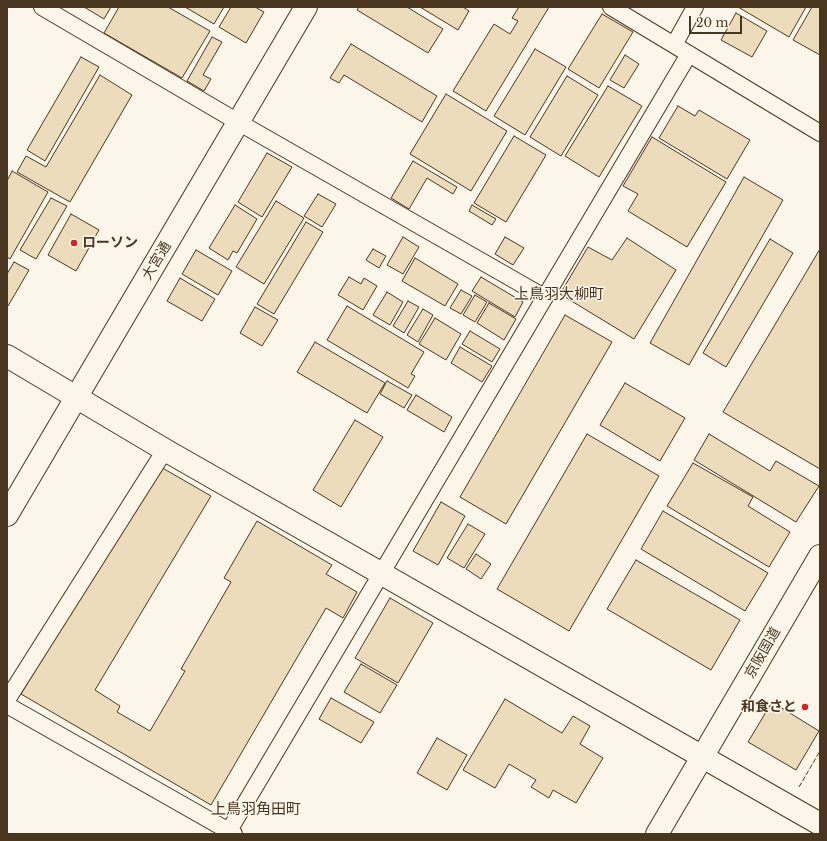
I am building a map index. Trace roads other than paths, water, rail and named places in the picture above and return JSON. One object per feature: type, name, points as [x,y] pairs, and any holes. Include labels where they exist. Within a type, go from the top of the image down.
[{"type":"main road","name":"大宮通","points":[[7,515],[306,7]]},
{"type":"main road","points":[[7,356],[77,396],[165,450],[820,824]]},
{"type":"main road","name":"京阪国道","points":[[657,834],[820,556]]},
{"type":"street","points":[[42,7],[238,122],[544,297]]},
{"type":"street","points":[[611,7],[820,133]]},
{"type":"street","points":[[674,45],[695,7]]},
{"type":"street","points":[[7,705],[230,833],[544,297],[689,54]]},
{"type":"street","points":[[7,700],[165,450]]},
{"type":"place","name":"ローソン","points":[[74,243]]},
{"type":"place","name":"和食さと","points":[[805,707]]},
{"type":"district","name":"上鳥羽大柳町","points":[[559,295]]},
{"type":"district","name":"上鳥羽角田町","points":[[256,810]]}]
